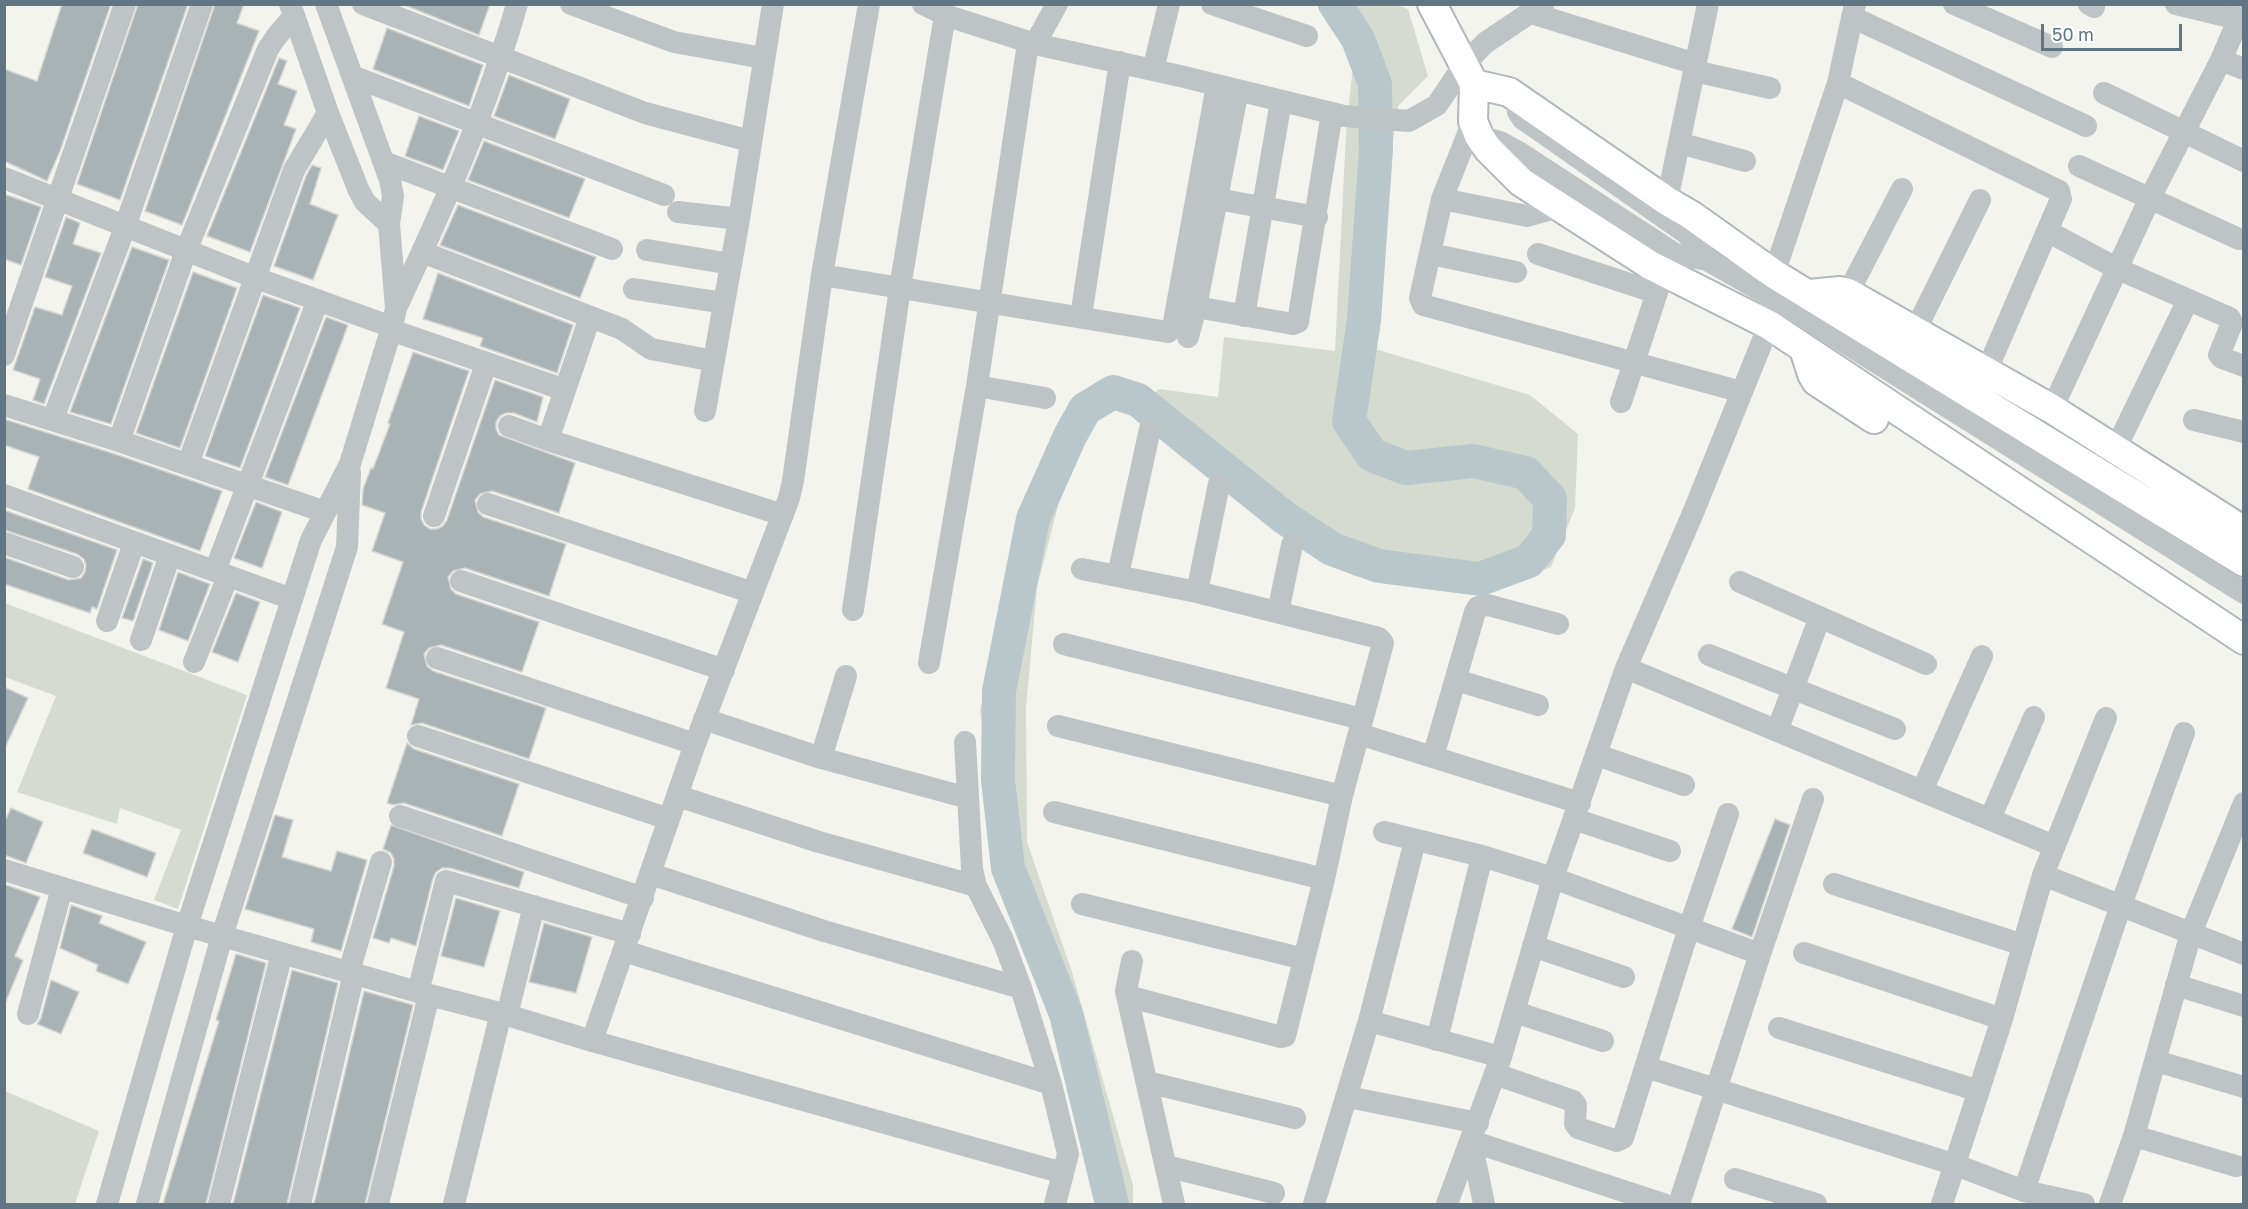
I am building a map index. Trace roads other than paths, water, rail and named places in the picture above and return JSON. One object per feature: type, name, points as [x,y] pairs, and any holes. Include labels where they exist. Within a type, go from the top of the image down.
[{"type":"main road","points":[[1432,4],[1469,74],[1476,128],[1488,149],[1521,182],[1560,207],[1660,282],[1769,325],[2244,640]]},
{"type":"main road","points":[[1469,74],[1509,92],[1667,201],[1691,215],[1773,285],[1810,294],[2244,562]]},
{"type":"main road","points":[[1810,294],[1840,291],[1848,293],[2052,409],[2244,531]]},
{"type":"main road","points":[[1804,349],[1816,381],[2244,658]]},
{"type":"street","points":[[4,355],[125,4]]},
{"type":"street","points":[[53,419],[125,226],[202,4]]},
{"type":"street","points":[[326,4],[384,162],[393,196],[389,224],[393,322]]},
{"type":"street","points":[[363,4],[645,112],[750,141]]},
{"type":"street","points":[[107,1204],[187,926],[311,540],[350,464],[393,322],[477,124],[502,57],[518,4]]},
{"type":"street","points":[[571,4],[674,42],[763,58]]},
{"type":"street","points":[[705,411],[739,219],[773,4]]},
{"type":"street","points":[[592,1041],[695,744],[783,515],[793,482],[822,275],[869,4]]},
{"type":"street","points":[[923,4],[1032,43],[1338,115],[1409,121],[1437,105],[1469,74],[1485,43],[1537,9],[1695,68],[1770,88]]},
{"type":"street","points":[[929,663],[977,386],[1032,43],[1057,4]]},
{"type":"street","points":[[1153,70],[1169,4]]},
{"type":"street","points":[[1212,4],[1307,36]]},
{"type":"street","points":[[1667,201],[1708,4]]},
{"type":"street","points":[[1954,4],[2052,47]]},
{"type":"street","points":[[2052,409],[2150,198],[2221,60],[2241,14],[2176,4]]},
{"type":"street","points":[[292,10],[328,113],[359,191],[365,202],[389,224]]},
{"type":"street","points":[[119,441],[186,250],[271,42],[292,10]]},
{"type":"street","points":[[1447,1204],[1498,1066],[1553,878],[1626,668],[1769,325],[1773,285],[1838,83],[1853,11],[2086,126]]},
{"type":"street","points":[[853,610],[900,288],[949,12]]},
{"type":"street","points":[[2221,60],[2244,69]]},
{"type":"street","points":[[1081,316],[1120,63]]},
{"type":"street","points":[[352,76],[477,124],[671,204],[739,219]]},
{"type":"street","points":[[1838,83],[2056,189],[2061,194],[2061,199],[1987,370]]},
{"type":"street","points":[[822,275],[1081,316],[1166,333],[1171,330],[1228,88]]},
{"type":"street","points":[[1188,337],[1217,199],[1228,88]]},
{"type":"street","points":[[1509,92],[1516,110],[1523,119],[1686,233],[1707,260]]},
{"type":"street","points":[[2104,93],[2244,161]]},
{"type":"street","points":[[1244,316],[1281,101]]},
{"type":"street","points":[[188,464],[294,170],[328,113]]},
{"type":"street","points":[[1196,307],[1293,324],[1298,322],[1338,115]]},
{"type":"street","points":[[1742,392],[1423,305],[1420,298],[1442,199],[1476,128],[1520,153],[1675,254],[1707,260],[1773,285],[2244,593]]},
{"type":"street","points":[[1679,143],[1745,161]]},
{"type":"street","points":[[384,162],[612,249]]},
{"type":"street","points":[[2079,166],[2239,239]]},
{"type":"street","points":[[4,178],[256,278],[318,300],[393,322],[486,364],[565,390]]},
{"type":"street","points":[[1848,293],[1902,189]]},
{"type":"street","points":[[1217,199],[1317,217]]},
{"type":"street","points":[[1442,199],[1527,216],[1560,207]]},
{"type":"street","points":[[1915,331],[1980,200]]},
{"type":"street","points":[[2047,231],[2118,269],[2231,320],[2232,323],[2219,355],[2244,366]]},
{"type":"street","points":[[647,250],[731,264]]},
{"type":"street","points":[[422,252],[622,329],[651,349],[714,361]]},
{"type":"street","points":[[1431,254],[1516,272]]},
{"type":"street","points":[[1538,254],[1660,282],[1621,402]]},
{"type":"street","points":[[634,289],[724,303]]},
{"type":"street","points":[[194,662],[222,574],[246,485],[318,300]]},
{"type":"street","points":[[2115,450],[2188,300]]},
{"type":"street","points":[[548,441],[590,317]]},
{"type":"street","points":[[434,516],[486,364]]},
{"type":"street","points":[[977,386],[1046,398]]},
{"type":"street","points":[[4,405],[53,419],[325,512]]},
{"type":"street","points":[[2194,420],[2244,432]]},
{"type":"street","points":[[509,426],[548,441],[783,515]]},
{"type":"street","points":[[1118,575],[1149,429]]},
{"type":"street","points":[[147,1204],[222,936],[347,547],[350,464]]},
{"type":"street","points":[[1197,592],[1219,484]]},
{"type":"street","points":[[4,495],[292,599]]},
{"type":"street","points":[[488,504],[753,593]]},
{"type":"street","points":[[4,543],[73,567]]},
{"type":"street","points":[[107,621],[134,543]]},
{"type":"street","points":[[1278,612],[1292,545]]},
{"type":"street","points":[[141,640],[170,555]]},
{"type":"street","points":[[1082,569],[1197,592],[1278,612],[1382,640],[1383,646],[1342,796],[1286,1033],[1283,1037],[1127,996]]},
{"type":"street","points":[[461,581],[724,670]]},
{"type":"street","points":[[1740,582],[1926,664]]},
{"type":"street","points":[[1433,757],[1478,608],[1488,605],[1558,624]]},
{"type":"street","points":[[1777,731],[1820,617]]},
{"type":"street","points":[[1064,644],[1361,726],[1433,757],[1577,811],[1670,851]]},
{"type":"street","points":[[1709,655],[1895,729]]},
{"type":"street","points":[[1922,791],[1982,656]]},
{"type":"street","points":[[437,658],[695,744]]},
{"type":"street","points":[[1626,668],[2054,846]]},
{"type":"street","points":[[821,758],[846,676]]},
{"type":"street","points":[[1456,680],[1538,705]]},
{"type":"street","points":[[1990,819],[2034,717]]},
{"type":"street","points":[[1942,1204],[2002,1019],[2043,875],[2106,718]]},
{"type":"street","points":[[704,720],[821,758],[968,798]]},
{"type":"street","points":[[1058,726],[1342,796]]},
{"type":"street","points":[[2024,1191],[2121,905],[2184,733]]},
{"type":"street","points":[[418,736],[669,819]]},
{"type":"street","points":[[965,742],[970,855],[976,886],[1004,940],[1021,988],[1051,1084],[1068,1154],[1055,1204]]},
{"type":"street","points":[[1597,754],[1684,785]]},
{"type":"street","points":[[678,796],[819,842],[976,886]]},
{"type":"street","points":[[1679,1204],[1813,799]]},
{"type":"street","points":[[2110,1204],[2134,1136],[2191,933],[2244,803]]},
{"type":"street","points":[[1054,812],[1324,879]]},
{"type":"street","points":[[1369,1021],[1437,1040],[1573,1101],[1576,1107],[1576,1127],[1619,1142],[1623,1138],[1689,928],[1728,814]]},
{"type":"street","points":[[400,816],[643,897]]},
{"type":"street","points":[[1384,832],[1482,856],[1553,878],[1760,954]]},
{"type":"street","points":[[1314,1204],[1348,1097],[1415,841]]},
{"type":"street","points":[[1437,1040],[1482,856]]},
{"type":"street","points":[[300,1204],[352,973],[381,862]]},
{"type":"street","points":[[4,870],[187,926],[424,994],[504,1014],[592,1041],[1063,1173]]},
{"type":"street","points":[[651,874],[824,931],[1021,988]]},
{"type":"street","points":[[2043,875],[2244,954]]},
{"type":"street","points":[[378,1204],[424,994],[446,880],[534,906],[627,943],[1051,1084]]},
{"type":"street","points":[[1834,884],[2024,945]]},
{"type":"street","points":[[28,1014],[62,888]]},
{"type":"street","points":[[1082,904],[1304,959]]},
{"type":"street","points":[[454,1204],[534,906]]},
{"type":"street","points":[[1533,946],[1624,977]]},
{"type":"street","points":[[219,1204],[282,953]]},
{"type":"street","points":[[1804,953],[2002,1019]]},
{"type":"street","points":[[1132,960],[1126,987],[1127,996],[1174,1204]]},
{"type":"street","points":[[2176,985],[2244,1006]]},
{"type":"street","points":[[1515,1012],[1603,1041]]},
{"type":"street","points":[[1779,1028],[1979,1091]]},
{"type":"street","points":[[2156,1061],[2244,1087]]},
{"type":"street","points":[[1646,1067],[1956,1165],[2024,1191],[2084,1204]]},
{"type":"street","points":[[1147,1082],[1295,1118]]},
{"type":"street","points":[[1348,1097],[1474,1132],[1663,1204]]},
{"type":"street","points":[[1474,1132],[1484,1204]]},
{"type":"street","points":[[2134,1136],[2236,1166]]},
{"type":"street","points":[[1166,1166],[1274,1193]]},
{"type":"street","points":[[1735,1179],[1816,1204]]},
{"type":"waterway","points":[[1112,1204],[1066,1014],[1008,868],[998,780],[999,691],[1033,519],[1070,436],[1085,409],[1113,392],[1138,400],[1285,518],[1332,549],[1379,566],[1480,579],[1529,561],[1549,535],[1550,499],[1526,473],[1473,461],[1406,468],[1372,455],[1349,421],[1364,320],[1376,149],[1375,84],[1358,39],[1335,4]]}]
